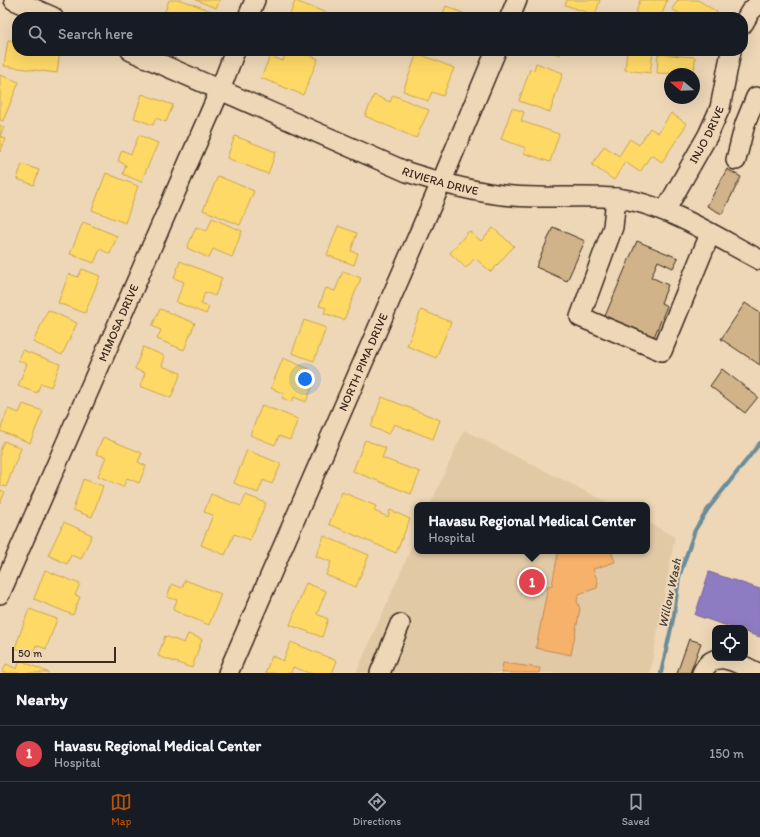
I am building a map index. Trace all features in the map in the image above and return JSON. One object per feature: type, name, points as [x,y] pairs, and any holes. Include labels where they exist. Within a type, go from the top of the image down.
[{"type":"street","points":[[14,0],[42,12]]},
{"type":"street","points":[[250,12],[255,0]]},
{"type":"street","points":[[512,12],[517,0]]},
{"type":"street","points":[[748,15],[760,2]]},
{"type":"street","name":"RIVIERA DRIVE","points":[[142,56],[407,172],[441,183],[476,191],[513,196],[616,198],[644,204],[665,211],[760,260]]},
{"type":"street","name":"MIMOSA DRIVE","points":[[0,594],[220,90],[233,56]]},
{"type":"street","name":"NORTH PIMA DRIVE","points":[[228,673],[441,183],[494,56]]},
{"type":"street","name":"INJO DRIVE","points":[[665,211],[708,135],[720,108],[730,56]]},
{"type":"street","points":[[736,160],[745,124],[756,97]]},
{"type":"street","points":[[616,198],[613,227],[580,317],[662,351],[710,234]]},
{"type":"street","points":[[380,673],[400,624]]},
{"type":"street","points":[[702,673],[710,661],[717,658],[725,658],[758,673]]},
{"type":"shaded area","points":[[464,430],[607,502],[431,502]]},
{"type":"shaded area","points":[[650,524],[675,537],[650,673],[356,673],[414,542],[414,554],[650,554]]},
{"type":"building: Homes","points":[[169,0],[182,0],[214,12],[165,12]]},
{"type":"building: Homes","points":[[196,0],[220,0],[216,8]]},
{"type":"building: Homes","points":[[567,0],[600,0],[596,12],[586,12],[565,5]]},
{"type":"building: Homes","points":[[640,0],[667,0],[663,12],[636,12]]},
{"type":"building: Homes","points":[[678,0],[698,0],[717,12],[677,12],[672,9]]},
{"type":"building: Homes","points":[[295,1],[324,12],[291,12]]},
{"type":"building: Homes","points":[[446,6],[460,12],[444,12]]},
{"type":"building: Homes","points":[[8,40],[12,40],[12,56],[59,56],[57,73],[4,66]]},
{"type":"building: Homes","points":[[270,56],[283,61],[284,56],[310,56],[318,59],[303,95],[261,78]]},
{"type":"building: Homes","points":[[416,56],[424,56],[454,68],[443,96],[432,92],[428,101],[403,91]]},
{"type":"building: Homes","points":[[626,56],[652,56],[650,73],[625,70]]},
{"type":"building: Homes","points":[[658,56],[695,57],[694,68],[664,68],[664,73],[657,73]]},
{"type":"building: Homes","points":[[536,63],[563,73],[550,112],[519,101],[530,69],[534,70]]},
{"type":"building: Homes","points":[[0,75],[19,82],[3,121],[0,120]]},
{"type":"building: Homes","points":[[142,94],[173,105],[166,122],[156,118],[153,125],[134,118]]},
{"type":"building: Homes","points":[[374,95],[390,102],[393,95],[429,110],[416,138],[365,116]]},
{"type":"building: Homes","points":[[512,108],[524,112],[521,121],[559,134],[550,162],[524,153],[526,148],[501,139]]},
{"type":"building: Homes","points":[[671,113],[687,124],[662,162],[651,155],[640,172],[625,162],[614,180],[592,165],[604,146],[619,156],[630,139],[639,145],[650,128],[658,133]]},
{"type":"building: Homes","points":[[0,125],[4,127],[0,136]]},
{"type":"building: Homes","points":[[139,135],[158,143],[141,182],[123,174],[126,165],[118,161],[122,150],[131,154]]},
{"type":"building: Homes","points":[[0,136],[6,139],[0,152]]},
{"type":"building: Homes","points":[[235,136],[276,152],[268,174],[227,158]]},
{"type":"building: Homes","points":[[22,164],[39,170],[34,185],[17,179]]},
{"type":"building: Homes","points":[[106,173],[138,186],[125,223],[92,210]]},
{"type":"building: Homes","points":[[218,176],[254,191],[240,225],[203,210]]},
{"type":"building: Homes","points":[[212,218],[242,231],[232,257],[213,249],[209,258],[187,248],[196,227],[207,231]]},
{"type":"building: Homes","points":[[83,222],[117,236],[110,254],[100,249],[94,263],[70,254]]},
{"type":"building: Homes","points":[[338,226],[357,233],[351,251],[358,253],[354,265],[327,255]]},
{"type":"building: Homes","points":[[493,228],[514,246],[491,272],[475,258],[466,268],[450,253],[469,231],[481,241]]},
{"type":"building: Homes","points":[[180,261],[222,278],[215,296],[205,292],[201,304],[209,307],[206,314],[176,302],[184,282],[174,278]]},
{"type":"building: Homes","points":[[82,269],[100,276],[85,313],[58,303],[69,274],[78,277]]},
{"type":"building: Homes","points":[[343,271],[361,278],[344,320],[324,313],[326,308],[319,306],[326,288],[335,291]]},
{"type":"building: Homes","points":[[160,309],[195,323],[184,350],[157,339],[161,330],[152,326]]},
{"type":"building: Homes","points":[[48,310],[77,323],[62,355],[33,342]]},
{"type":"building: Homes","points":[[421,310],[451,322],[436,358],[407,346]]},
{"type":"building: Homes","points":[[304,320],[326,328],[314,361],[292,353]]},
{"type":"building: Homes","points":[[143,347],[165,356],[162,366],[181,373],[171,398],[140,386],[145,373],[135,369]]},
{"type":"building: Homes","points":[[22,350],[60,364],[51,387],[41,383],[37,393],[18,386],[27,364],[18,360]]},
{"type":"building: Homes","points":[[283,358],[309,369],[305,379],[314,382],[306,402],[294,397],[292,402],[282,398],[284,394],[271,388]]},
{"type":"building: Homes","points":[[382,397],[440,420],[433,439],[394,424],[389,434],[371,427]]},
{"type":"building: Homes","points":[[23,404],[43,411],[30,443],[0,431],[8,409],[19,413]]},
{"type":"building: Homes","points":[[262,405],[298,419],[290,440],[279,436],[275,445],[250,435]]},
{"type":"building: Homes","points":[[103,437],[142,453],[138,462],[146,466],[139,483],[127,478],[123,487],[98,476],[106,457],[96,454]]},
{"type":"building: Homes","points":[[365,440],[386,448],[382,458],[420,472],[411,494],[353,471]]},
{"type":"building: Homes","points":[[4,441],[21,448],[6,487],[0,485],[0,450]]},
{"type":"building: Homes","points":[[247,450],[281,464],[272,484],[263,480],[258,493],[234,483]]},
{"type":"building: Homes","points":[[83,479],[103,486],[92,517],[73,510]]},
{"type":"building: Homes","points":[[0,490],[5,492],[0,503]]},
{"type":"building: Homes","points":[[342,492],[376,506],[374,511],[388,517],[390,510],[410,519],[396,553],[329,524]]},
{"type":"building: Homes","points":[[211,494],[241,506],[246,495],[266,503],[250,540],[234,534],[225,555],[201,545],[213,515],[204,512]]},
{"type":"building: Homes","points":[[64,522],[92,535],[81,559],[71,555],[67,564],[48,555]]},
{"type":"building: Homes","points":[[324,536],[369,555],[356,587],[326,575],[331,562],[316,556]]},
{"type":"building: Homes","points":[[45,570],[80,584],[75,595],[80,597],[73,615],[34,599]]},
{"type":"building: Homes","points":[[185,580],[221,594],[209,625],[173,610],[177,600],[167,597],[172,584],[182,588]]},
{"type":"building: Homes","points":[[306,583],[326,591],[317,614],[328,619],[322,637],[290,625]]},
{"type":"building: Homes","points":[[29,609],[57,619],[46,649],[36,645],[33,654],[15,648]]},
{"type":"building: Homes","points":[[188,634],[202,639],[192,668],[158,656],[165,636],[184,643]]},
{"type":"building: Homes","points":[[291,642],[337,661],[332,673],[309,673],[293,667],[291,673],[265,673],[272,656],[283,661]]},
{"type":"building: Homes","points":[[20,660],[49,673],[2,673],[6,664],[17,669]]},
{"type":"building: Offices","points":[[709,572],[760,589],[760,637],[748,633],[748,625],[724,625],[695,615]]},
{"type":"building: Health","points":[[558,554],[612,554],[615,562],[593,569],[598,582],[597,588],[579,594],[577,601],[580,609],[571,655],[536,648],[548,586],[552,585]]},
{"type":"building: Health","points":[[503,663],[540,668],[539,673],[501,673]]},
{"type":"building: Other","points":[[727,169],[741,177],[722,214],[707,206]]},
{"type":"building: Other","points":[[553,227],[585,241],[567,281],[536,267]]},
{"type":"building: Other","points":[[637,241],[678,258],[673,268],[658,261],[651,277],[668,285],[661,303],[667,306],[654,337],[605,316]]},
{"type":"building: Other","points":[[745,303],[760,313],[760,365],[721,339]]},
{"type":"building: Other","points":[[722,369],[758,397],[745,413],[710,386]]},
{"type":"building: Other","points":[[689,639],[701,643],[690,673],[677,673]]},
{"type":"waterway","name":"Willow Wash","points":[[661,673],[674,615],[679,577],[695,530],[708,509],[760,443]]},
{"type":"place","name":"Havasu Regional Medical Center","points":[[532,582]]}]
